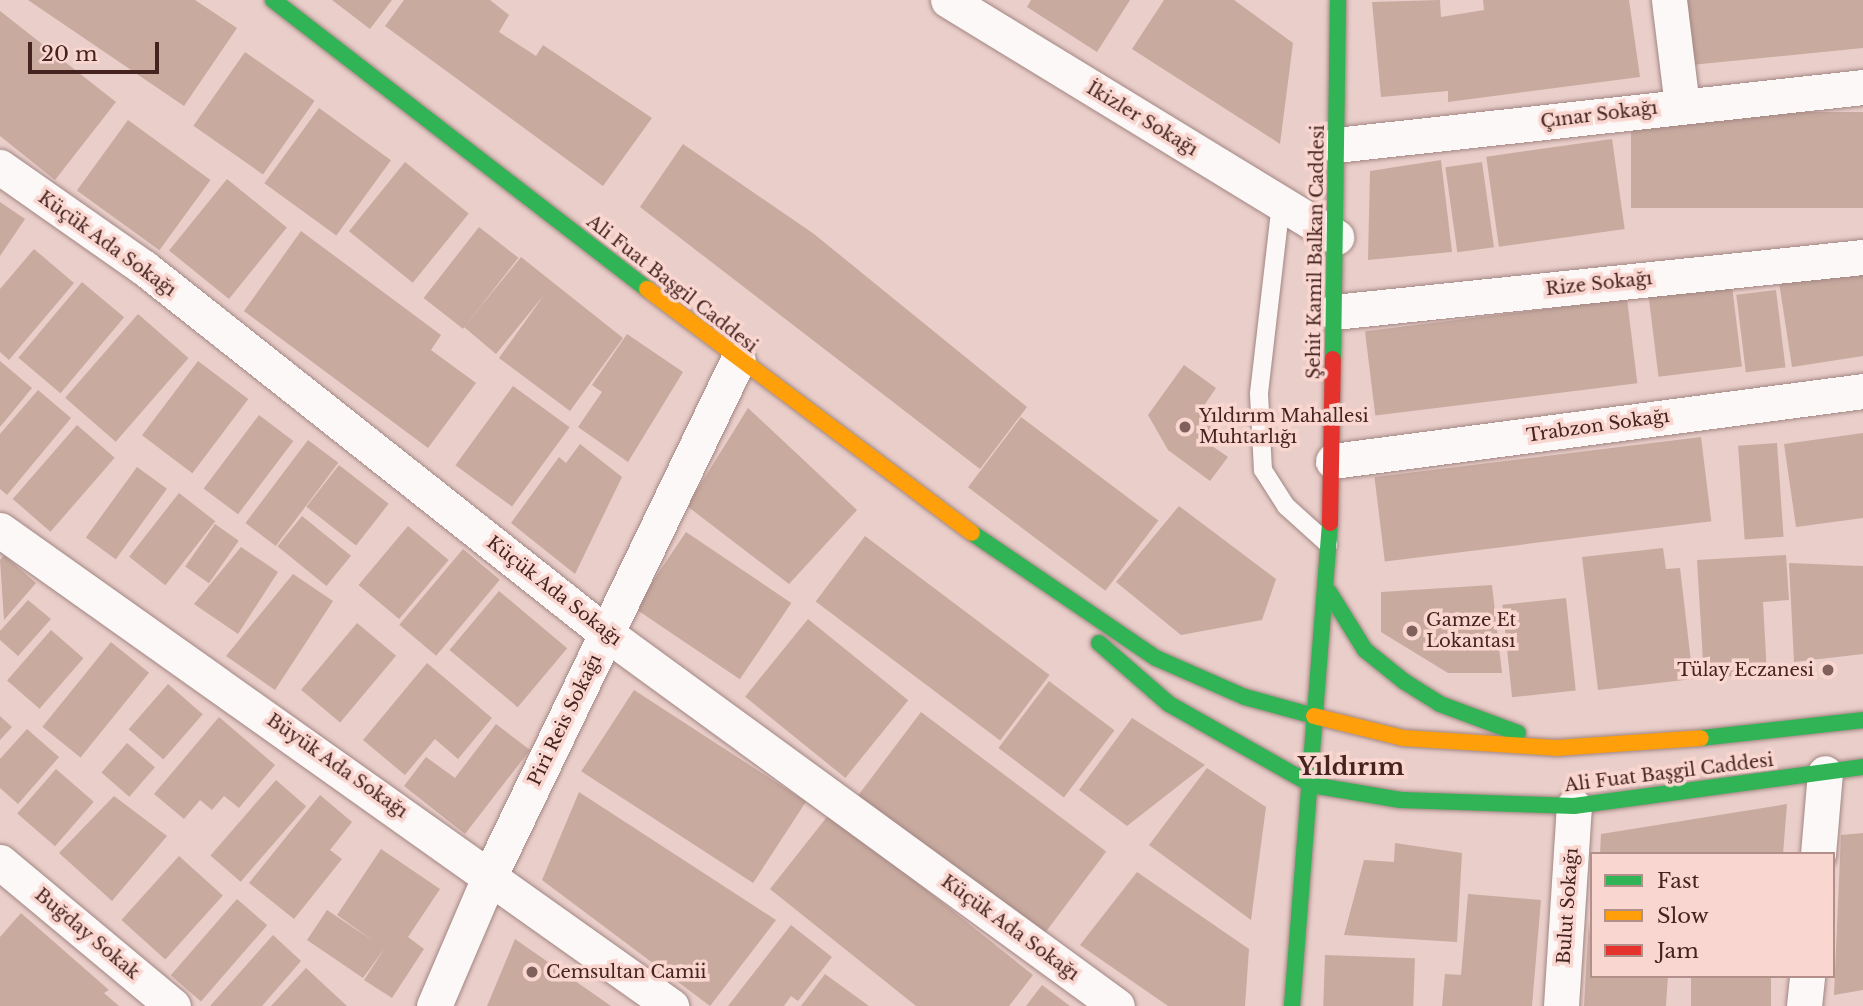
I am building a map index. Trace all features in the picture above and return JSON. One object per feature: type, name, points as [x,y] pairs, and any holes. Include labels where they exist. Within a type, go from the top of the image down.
[{"type":"main road","name":"Ali Fuat Başgil Caddesi","points":[[273,0],[738,360],[1052,593],[1156,657],[1245,696],[1403,738],[1556,748],[1664,743],[1863,720]]},
{"type":"main road","name":"Şehit Kamil Balkan Caddesi","points":[[1292,1006],[1312,785],[1314,716],[1329,592],[1338,0]]},
{"type":"main road","points":[[1329,592],[1365,650],[1405,682],[1440,704],[1556,748]]},
{"type":"main road","name":"Ali Fuat Başgil Caddesi","points":[[1052,593],[1106,651],[1169,704],[1312,785],[1401,800],[1574,806],[1863,767]]},
{"type":"street","name":"İkizler Sokağı","points":[[948,0],[1336,237]]},
{"type":"street","points":[[1669,0],[1682,106]]},
{"type":"street","name":"Çınar Sokağı","points":[[1336,145],[1863,87]]},
{"type":"street","name":"Küçük Ada Sokağı","points":[[0,167],[143,267],[607,634],[1116,1006]]},
{"type":"street","name":"Rize Sokağı","points":[[1334,312],[1863,257]]},
{"type":"street","name":"Piri Reis Sokağı","points":[[434,1006],[491,873],[738,360]]},
{"type":"street","name":"Trabzon Sokağı","points":[[1333,461],[1863,391]]},
{"type":"street","name":"Büyük Ada Sokağı","points":[[0,530],[491,873],[671,1006]]},
{"type":"street","points":[[1818,852],[1825,773]]},
{"type":"street","name":"Bulut Sokağı","points":[[1561,1006],[1574,806]]},
{"type":"street","name":"Buğday Sokak","points":[[0,862],[173,1006]]},
{"type":"street","points":[[1804,1006],[1807,978]]},
{"type":"lane","points":[[1282,203],[1259,394],[1263,470],[1286,506],[1330,546]]},
{"type":"building","points":[[28,0],[195,0],[237,28],[184,106]]},
{"type":"building","points":[[332,0],[392,0],[370,29]]},
{"type":"building","points":[[404,0],[490,0],[509,15],[499,32],[536,56],[543,45],[652,118],[603,186],[385,26]]},
{"type":"building","points":[[1031,0],[1130,0],[1097,52],[1027,7]]},
{"type":"building","points":[[1164,0],[1234,0],[1293,43],[1280,144],[1132,49]]},
{"type":"building","points":[[1440,0],[1441,17],[1484,10],[1483,0],[1629,0],[1640,77],[1448,102],[1448,91],[1381,97],[1372,2]]},
{"type":"building","points":[[1683,0],[1863,0],[1863,48],[1691,65]]},
{"type":"building","points":[[0,11],[116,102],[55,180],[0,136]]},
{"type":"building","points":[[245,52],[315,101],[263,174],[193,126]]},
{"type":"building","points":[[319,108],[391,160],[336,236],[264,183]]},
{"type":"building","points":[[1631,112],[1863,112],[1863,208],[1631,208]]},
{"type":"building","points":[[128,120],[211,180],[159,250],[77,190]]},
{"type":"building","points":[[1612,139],[1625,229],[1499,247],[1486,157]]},
{"type":"building","points":[[683,144],[814,234],[1027,407],[980,469],[640,207]]},
{"type":"building","points":[[1441,160],[1452,252],[1368,260],[1370,171]]},
{"type":"building","points":[[405,162],[469,214],[413,283],[349,231]]},
{"type":"building","points":[[1482,162],[1494,247],[1457,252],[1445,167]]},
{"type":"building","points":[[227,179],[287,227],[229,299],[169,250]]},
{"type":"building","points":[[0,202],[25,219],[0,256]]},
{"type":"building","points":[[479,227],[518,258],[463,329],[424,298]]},
{"type":"building","points":[[301,231],[441,335],[431,350],[476,383],[428,448],[244,311]]},
{"type":"building","points":[[34,249],[74,283],[9,360],[0,352],[0,289]]},
{"type":"building","points":[[521,257],[623,338],[570,411],[499,358],[544,295],[496,354],[464,327]]},
{"type":"building","points":[[1863,270],[1863,356],[1792,367],[1779,282]]},
{"type":"building","points":[[82,282],[124,317],[60,393],[18,358]]},
{"type":"building","points":[[1732,286],[1742,366],[1658,377],[1649,296]]},
{"type":"building","points":[[1776,290],[1786,367],[1746,372],[1736,295]]},
{"type":"building","points":[[1627,299],[1637,383],[1375,416],[1365,331]]},
{"type":"building","points":[[138,314],[189,358],[116,442],[65,398]]},
{"type":"building","points":[[627,334],[683,372],[628,462],[578,427],[602,392],[592,385]]},
{"type":"building","points":[[0,361],[32,388],[0,427]]},
{"type":"building","points":[[198,361],[248,399],[192,473],[142,435]]},
{"type":"building","name":"Yıldırım Mahallesi Muhtarlığı","points":[[1184,365],[1216,388],[1201,410],[1213,418],[1216,436],[1209,444],[1228,457],[1210,481],[1168,450],[1148,415]]},
{"type":"building","points":[[513,386],[570,427],[512,506],[455,465]]},
{"type":"building","points":[[38,390],[71,418],[7,495],[0,489],[0,434]]},
{"type":"building","points":[[748,408],[857,510],[789,584],[687,506]]},
{"type":"building","points":[[259,415],[293,441],[238,514],[204,488]]},
{"type":"building","points":[[1021,417],[1158,521],[1105,591],[968,487]]},
{"type":"building","points":[[77,425],[115,458],[50,532],[13,499]]},
{"type":"building","points":[[1863,433],[1863,518],[1796,527],[1784,444]]},
{"type":"building","points":[[1701,437],[1711,521],[1385,561],[1374,477]]},
{"type":"building","points":[[308,440],[338,463],[276,546],[245,523]]},
{"type":"building","points":[[1777,443],[1784,537],[1745,539],[1738,446]]},
{"type":"building","points":[[580,444],[622,477],[575,574],[511,523],[559,457],[566,463]]},
{"type":"building","points":[[339,465],[389,504],[356,546],[306,507]]},
{"type":"building","points":[[137,467],[167,489],[116,559],[86,537]]},
{"type":"building","points":[[179,493],[215,521],[165,585],[129,557]]},
{"type":"building","points":[[1179,506],[1276,579],[1262,620],[1181,635],[1116,582]]},
{"type":"building","points":[[302,516],[351,556],[326,586],[277,546]]},
{"type":"building","points":[[215,524],[239,541],[209,583],[185,567]]},
{"type":"building","points":[[408,526],[449,560],[399,619],[359,585]]},
{"type":"building","points":[[686,532],[791,603],[740,679],[635,608]]},
{"type":"building","points":[[865,536],[1049,675],[1000,741],[816,601]]},
{"type":"building","points":[[241,547],[278,572],[238,634],[194,604]]},
{"type":"building","points":[[1663,548],[1666,569],[1680,568],[1693,679],[1598,690],[1582,557]]},
{"type":"building","points":[[463,549],[500,580],[436,656],[399,625]]},
{"type":"building","points":[[4,555],[36,583],[4,620],[0,560]]},
{"type":"building","points":[[1786,555],[1789,600],[1763,602],[1767,674],[1704,678],[1697,560]]},
{"type":"building","points":[[1789,563],[1863,566],[1863,654],[1794,662]]},
{"type":"building","points":[[293,574],[333,601],[275,690],[226,656]]},
{"type":"building","points":[[1492,585],[1502,673],[1448,673],[1381,632],[1381,592]]},
{"type":"building","points":[[499,591],[567,648],[518,707],[450,650]]},
{"type":"building","points":[[1566,598],[1576,690],[1512,697],[1502,605]]},
{"type":"building","points":[[28,600],[51,619],[18,656],[0,640],[0,631]]},
{"type":"building","points":[[808,619],[908,700],[845,778],[745,697]]},
{"type":"building","points":[[357,623],[396,656],[340,722],[301,690]]},
{"type":"building","points":[[51,630],[83,658],[39,709],[7,681]]},
{"type":"building","points":[[111,642],[149,673],[80,758],[42,727]]},
{"type":"building","points":[[427,663],[492,718],[458,759],[435,739],[405,775],[363,740]]},
{"type":"building","points":[[1049,681],[1114,730],[1064,797],[998,748]]},
{"type":"building","points":[[168,684],[203,714],[163,759],[129,729]]},
{"type":"building","points":[[634,690],[806,802],[753,883],[581,771]]},
{"type":"building","points":[[921,712],[1106,852],[1042,936],[857,797]]},
{"type":"building","points":[[0,716],[12,727],[0,740]]},
{"type":"building","points":[[219,717],[275,765],[239,808],[224,796],[212,810],[200,800],[184,819],[154,794]]},
{"type":"building","points":[[1132,718],[1205,765],[1127,826],[1079,790]]},
{"type":"building","points":[[496,724],[530,750],[465,834],[404,786],[426,757],[455,778]]},
{"type":"building","points":[[27,729],[59,757],[18,804],[0,788],[0,759]]},
{"type":"building","points":[[127,743],[155,767],[129,797],[101,772]]},
{"type":"building","points":[[1207,768],[1266,807],[1251,920],[1149,845]]},
{"type":"building","points":[[56,769],[94,802],[55,846],[17,814]]},
{"type":"building","points":[[276,780],[306,806],[241,882],[210,855]]},
{"type":"building","points":[[579,792],[776,920],[710,1006],[542,880]]},
{"type":"building","points":[[320,795],[352,822],[330,850],[342,859],[294,919],[249,883]]},
{"type":"building","points":[[114,796],[167,836],[112,901],[59,853]]},
{"type":"building","points":[[1787,804],[1783,852],[1600,852],[1601,834]]},
{"type":"building","points":[[830,813],[1033,975],[1009,1006],[916,1006],[770,889]]},
{"type":"building","points":[[1863,833],[1863,990],[1834,995],[1835,978],[1841,835]]},
{"type":"building","points":[[1395,843],[1462,853],[1457,942],[1344,935],[1364,860],[1394,862]]},
{"type":"building","points":[[381,849],[440,889],[408,937],[424,949],[392,998],[364,980],[385,948],[363,978],[307,940],[327,910],[375,942],[337,915]]},
{"type":"building","points":[[179,856],[223,895],[165,959],[121,920]]},
{"type":"building","points":[[1137,872],[1249,949],[1245,1006],[1168,1006],[1080,945]]},
{"type":"building","points":[[1468,894],[1541,900],[1532,1006],[1442,1006],[1445,974],[1461,975]]},
{"type":"building","points":[[237,899],[267,925],[201,1001],[171,975]]},
{"type":"building","points":[[21,913],[109,990],[104,993],[119,1006],[0,1006],[0,937]]},
{"type":"building","points":[[1589,919],[1590,978],[1668,978],[1666,1006],[1584,1006]]},
{"type":"building","points":[[791,925],[832,957],[798,1001],[791,996],[784,1006],[728,1006]]},
{"type":"building","points":[[273,935],[301,961],[262,1006],[210,1006]]},
{"type":"building","name":"Cemsultan Camii","points":[[515,939],[611,1006],[487,1006]]},
{"type":"building","points":[[1325,955],[1415,958],[1413,1006],[1323,1006]]},
{"type":"building","points":[[306,968],[347,1006],[271,1006]]},
{"type":"building","points":[[825,974],[869,1006],[801,1006]]},
{"type":"building","points":[[1691,978],[1771,978],[1771,1006],[1691,1006]]},
{"type":"building","points":[[1042,985],[1070,1006],[1026,1006]]},
{"type":"traffic: fast","points":[[273,0],[647,289]]},
{"type":"traffic: fast","points":[[1333,359],[1338,0]]},
{"type":"traffic: fast","points":[[1292,1006],[1330,523]]},
{"type":"traffic: fast","points":[[972,533],[1156,658],[1245,697],[1314,716]]},
{"type":"traffic: fast","points":[[1329,592],[1365,650],[1405,682],[1440,704],[1518,733]]},
{"type":"traffic: fast","points":[[1099,643],[1169,704],[1312,785]]},
{"type":"traffic: fast","points":[[1701,738],[1863,720]]},
{"type":"traffic: fast","points":[[1312,785],[1401,800],[1574,806],[1863,767]]},
{"type":"traffic: slow","points":[[647,289],[972,533]]},
{"type":"traffic: slow","points":[[1314,716],[1403,738],[1556,748],[1701,738]]},
{"type":"traffic: jam","points":[[1330,523],[1333,359]]},
{"type":"place","name":"Yıldırım Mahallesi Muhtarlığı","points":[[1185,427]]},
{"type":"place","name":"Gamze Et Lokantası","points":[[1412,631]]},
{"type":"place","name":"Tülay Eczanesi","points":[[1828,670]]},
{"type":"place","name":"Cemsultan Camii","points":[[532,972]]},
{"type":"district","name":"Yıldırım","points":[[1351,767]]}]
